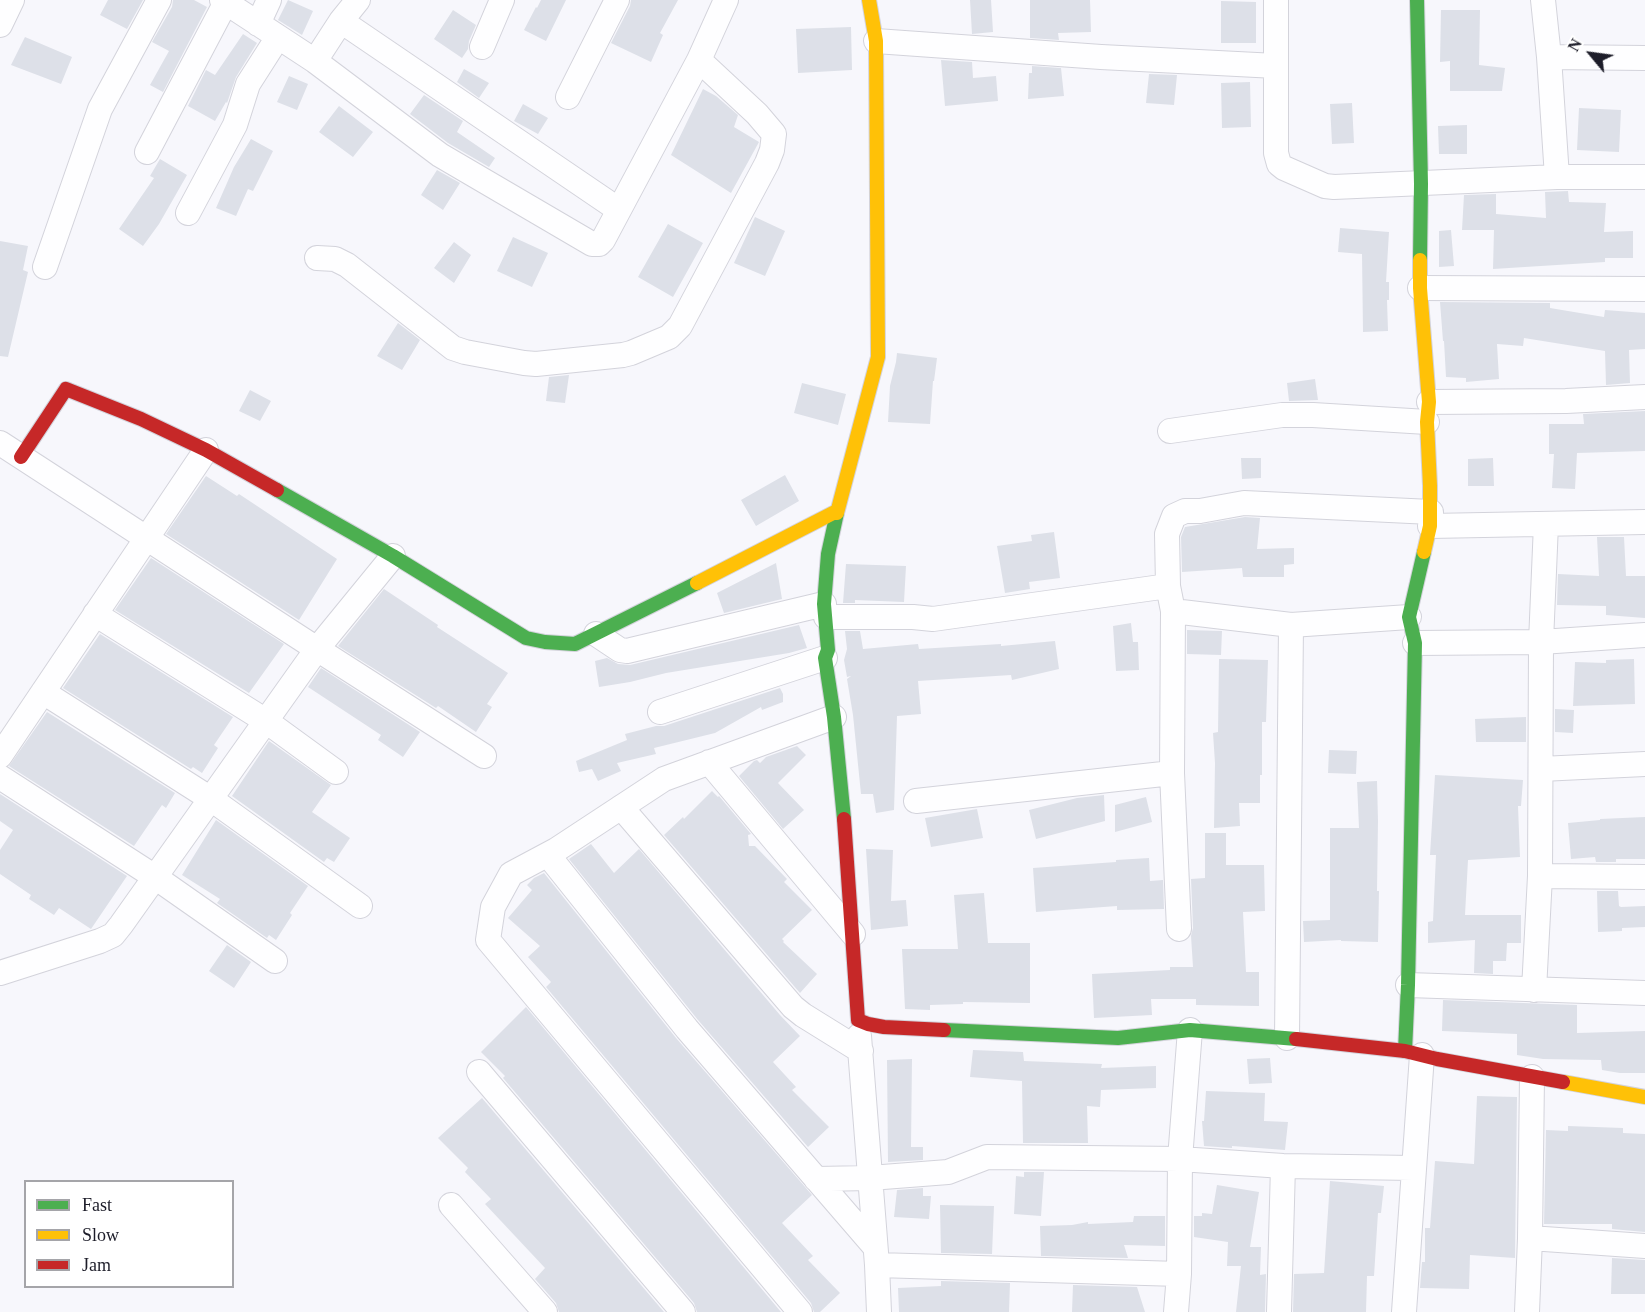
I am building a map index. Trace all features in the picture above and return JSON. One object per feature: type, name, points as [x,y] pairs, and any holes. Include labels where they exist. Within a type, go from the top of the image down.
[{"type":"street","points":[[0,25],[12,0]]},
{"type":"street","points":[[45,267],[97,116],[159,0]]},
{"type":"street","points":[[258,24],[269,0]]},
{"type":"street","points":[[315,61],[358,0]]},
{"type":"street","points":[[482,47],[502,0]]},
{"type":"street","points":[[568,97],[617,0]]},
{"type":"street","points":[[147,152],[224,1],[315,61],[440,155],[584,241],[598,244],[603,240],[699,60],[726,0]]},
{"type":"street","points":[[868,0],[876,41],[878,357],[837,511],[828,554],[825,611],[828,650],[825,658],[834,717],[847,846],[879,1312]]},
{"type":"street","points":[[1276,0],[1276,153],[1279,164],[1284,168],[1329,187],[1557,177],[1645,177]]},
{"type":"street","points":[[1404,1312],[1413,1168],[1414,1053],[1408,985],[1415,643],[1409,617],[1430,519],[1428,412],[1420,288],[1421,183],[1417,0]]},
{"type":"street","points":[[1543,0],[1557,177]]},
{"type":"street","points":[[341,21],[619,210]]},
{"type":"street","points":[[188,213],[235,125],[248,84],[278,37]]},
{"type":"street","points":[[876,41],[1101,57],[1276,66]]},
{"type":"street","points":[[1549,57],[1645,58]]},
{"type":"street","points":[[316,258],[335,259],[347,265],[453,348],[465,352],[536,364],[623,355],[669,337],[680,326],[767,163],[772,150],[774,134],[757,114],[699,60]]},
{"type":"street","points":[[1420,288],[1645,289]]},
{"type":"street","points":[[21,457],[66,389],[141,419],[206,450],[393,556],[526,639],[575,644],[837,511]]},
{"type":"street","points":[[1170,430],[1282,415],[1428,412],[1645,397]]},
{"type":"street","points":[[0,443],[484,756]]},
{"type":"street","points":[[0,756],[206,450]]},
{"type":"street","points":[[1179,929],[1172,773],[1173,611],[1168,586],[1167,534],[1174,516],[1185,511],[1200,511],[1244,502],[1430,519],[1546,524],[1645,522]]},
{"type":"street","points":[[1534,990],[1540,876],[1541,642],[1546,524]]},
{"type":"street","points":[[0,973],[113,935],[317,649],[393,556]]},
{"type":"street","points":[[596,634],[620,650],[627,651],[825,611],[933,619],[1168,586]]},
{"type":"street","points":[[1173,611],[1291,625],[1409,617]]},
{"type":"street","points":[[95,614],[266,721],[336,772]]},
{"type":"street","points":[[1287,1038],[1291,625]]},
{"type":"street","points":[[1415,643],[1541,642],[1645,635]]},
{"type":"street","points":[[660,712],[825,658]]},
{"type":"street","points":[[43,692],[211,799],[360,906]]},
{"type":"street","points":[[800,1312],[488,940],[493,908],[511,874],[556,850],[664,779],[834,717]]},
{"type":"street","points":[[709,762],[853,934]]},
{"type":"street","points":[[1541,769],[1645,764]]},
{"type":"street","points":[[916,801],[1172,773]]},
{"type":"street","points":[[0,777],[156,877],[275,961]]},
{"type":"street","points":[[621,807],[793,1007],[803,1016],[861,1051]]},
{"type":"street","points":[[556,850],[552,857],[554,863],[687,1029],[816,1179],[876,1256],[1179,1274]]},
{"type":"street","points":[[1540,876],[1645,877]]},
{"type":"street","points":[[1408,985],[1645,993]]},
{"type":"street","points":[[858,1020],[884,1027],[1118,1038],[1190,1030],[1287,1038],[1414,1053],[1645,1097]]},
{"type":"street","points":[[1176,1312],[1179,1274],[1180,1159],[1190,1030]]},
{"type":"street","points":[[478,1072],[683,1312]]},
{"type":"street","points":[[1527,1312],[1532,1077]]},
{"type":"street","points":[[816,1179],[870,1178],[948,1172],[987,1157],[1180,1159],[1283,1166],[1413,1168]]},
{"type":"street","points":[[1279,1312],[1283,1166]]},
{"type":"street","points":[[451,1205],[545,1312]]},
{"type":"street","points":[[1530,1238],[1645,1246]]},
{"type":"building","points":[[108,0],[143,0],[127,29],[100,15]]},
{"type":"building","points":[[173,0],[194,0],[207,7],[163,92],[150,85],[169,51],[152,42],[172,7]]},
{"type":"building","points":[[288,0],[313,11],[302,35],[278,20]]},
{"type":"building","points":[[541,0],[566,0],[546,41],[524,30]]},
{"type":"building","points":[[631,0],[678,0],[660,33],[663,35],[651,62],[611,43]]},
{"type":"building","points":[[970,0],[991,0],[993,32],[972,34]]},
{"type":"building","points":[[1030,0],[1090,0],[1091,32],[1058,33],[1059,40],[1030,38]]},
{"type":"building","points":[[1221,1],[1256,2],[1256,43],[1221,43]]},
{"type":"building","points":[[453,10],[476,25],[468,49],[462,58],[434,39]]},
{"type":"building","points":[[1441,10],[1480,10],[1479,65],[1505,68],[1502,91],[1450,91],[1450,61],[1440,62]]},
{"type":"building","points":[[851,27],[852,70],[798,73],[796,29]]},
{"type":"building","points":[[243,34],[257,43],[236,77],[227,103],[215,121],[188,106],[206,70],[215,75]]},
{"type":"building","points":[[25,37],[72,57],[61,84],[11,65]]},
{"type":"building","points":[[941,60],[972,62],[973,78],[996,76],[998,101],[945,106]]},
{"type":"building","points":[[1032,66],[1061,68],[1064,96],[1028,99],[1029,73],[1032,73]]},
{"type":"building","points":[[464,69],[489,83],[479,98],[457,82]]},
{"type":"building","points":[[1149,74],[1177,75],[1174,105],[1146,103]]},
{"type":"building","points":[[289,76],[308,84],[297,110],[277,102]]},
{"type":"building","points":[[1250,82],[1251,127],[1222,128],[1221,83]]},
{"type":"building","points":[[703,89],[716,96],[738,115],[734,127],[759,142],[731,193],[671,155]]},
{"type":"building","points":[[424,95],[463,121],[457,132],[495,158],[489,167],[448,143],[410,114]]},
{"type":"building","points":[[1352,103],[1354,143],[1332,144],[1330,104]]},
{"type":"building","points":[[523,104],[548,118],[538,134],[514,121]]},
{"type":"building","points":[[339,106],[373,132],[353,157],[319,132]]},
{"type":"building","points":[[1579,108],[1621,110],[1619,152],[1577,150]]},
{"type":"building","points":[[1467,125],[1467,154],[1439,154],[1438,126]]},
{"type":"building","points":[[251,139],[273,151],[253,191],[248,189],[236,216],[216,208],[234,167]]},
{"type":"building","points":[[160,159],[187,175],[159,224],[143,246],[119,229],[154,178],[150,176]]},
{"type":"building","points":[[437,170],[460,183],[443,210],[421,195]]},
{"type":"building","points":[[1568,191],[1569,202],[1606,203],[1604,232],[1633,231],[1633,258],[1605,258],[1605,262],[1493,269],[1494,230],[1462,230],[1464,195],[1496,194],[1496,214],[1546,218],[1545,192]]},
{"type":"building","points":[[755,217],[785,231],[765,276],[734,263]]},
{"type":"building","points":[[668,224],[703,243],[673,297],[638,277]]},
{"type":"building","points":[[1340,228],[1389,232],[1386,282],[1389,282],[1388,331],[1363,332],[1362,254],[1338,252]]},
{"type":"building","points":[[1451,230],[1454,266],[1439,267],[1439,231]]},
{"type":"building","points":[[513,237],[548,253],[532,287],[497,271]]},
{"type":"building","points":[[0,241],[28,246],[23,270],[28,272],[8,357],[0,356]]},
{"type":"building","points":[[454,242],[471,255],[454,283],[434,268]]},
{"type":"building","points":[[1440,302],[1550,303],[1550,308],[1604,317],[1605,310],[1645,313],[1645,349],[1629,350],[1630,383],[1606,385],[1605,351],[1524,338],[1523,346],[1497,344],[1499,379],[1466,382],[1466,378],[1446,377]]},
{"type":"building","points":[[398,323],[420,340],[402,370],[377,356]]},
{"type":"building","points":[[897,353],[937,358],[930,424],[888,422],[890,386]]},
{"type":"building","points":[[569,375],[565,403],[546,401],[549,377]]},
{"type":"building","points":[[1315,379],[1318,400],[1289,401],[1287,383]]},
{"type":"building","points":[[802,383],[846,394],[838,425],[794,413]]},
{"type":"building","points":[[250,390],[271,401],[260,421],[239,411]]},
{"type":"building","points":[[1645,411],[1645,451],[1577,453],[1575,489],[1552,488],[1554,454],[1549,454],[1549,424],[1584,424],[1583,414]]},
{"type":"building","points":[[1241,458],[1261,458],[1261,478],[1242,479]]},
{"type":"building","points":[[1493,458],[1494,486],[1468,486],[1468,459]]},
{"type":"building","points":[[785,475],[799,501],[756,526],[741,500]]},
{"type":"building","points":[[206,476],[237,496],[239,494],[337,559],[299,620],[166,534]]},
{"type":"building","points":[[1245,517],[1260,518],[1257,549],[1294,548],[1294,564],[1284,565],[1284,577],[1243,577],[1242,568],[1182,572],[1181,537],[1185,527]]},
{"type":"building","points":[[1054,532],[1060,578],[1029,582],[1030,589],[1005,593],[997,546],[1032,541],[1031,535]]},
{"type":"building","points":[[1597,537],[1624,537],[1626,576],[1645,576],[1645,618],[1606,615],[1606,606],[1557,605],[1558,574],[1599,576]]},
{"type":"building","points":[[151,558],[284,644],[249,693],[115,610]]},
{"type":"building","points":[[776,563],[782,599],[724,613],[717,593]]},
{"type":"building","points":[[846,564],[906,566],[904,602],[855,600],[855,603],[843,603]]},
{"type":"building","points":[[384,589],[508,673],[487,704],[492,707],[476,732],[438,706],[436,708],[338,646]]},
{"type":"building","points":[[1131,623],[1133,642],[1138,642],[1139,670],[1116,671],[1113,626]]},
{"type":"building","points":[[799,625],[807,648],[599,687],[595,661],[607,658],[618,664],[630,665]]},
{"type":"building","points":[[1187,630],[1222,631],[1221,655],[1187,654]]},
{"type":"building","points":[[845,631],[860,631],[863,649],[918,644],[919,649],[1001,644],[1001,646],[1055,641],[1059,669],[1012,680],[1011,675],[918,681],[921,714],[897,716],[894,810],[876,813],[873,794],[861,794],[847,679],[851,676],[847,677],[844,660],[847,649]]},
{"type":"building","points":[[100,634],[233,717],[214,745],[218,748],[202,773],[193,767],[191,769],[63,688]]},
{"type":"building","points":[[1219,659],[1268,660],[1266,722],[1262,722],[1260,803],[1239,803],[1240,826],[1214,828],[1213,733],[1218,732]]},
{"type":"building","points":[[1634,659],[1635,704],[1573,706],[1575,662],[1606,663],[1606,660]]},
{"type":"building","points":[[321,668],[420,732],[403,757],[378,740],[381,735],[308,687]]},
{"type":"building","points":[[780,688],[783,702],[762,710],[761,707],[715,733],[654,748],[656,754],[617,763],[621,771],[598,781],[592,769],[579,772],[576,761],[627,740],[625,734],[664,726]]},
{"type":"building","points":[[1555,709],[1574,710],[1573,733],[1555,732]]},
{"type":"building","points":[[47,712],[175,793],[166,808],[162,805],[134,846],[9,766]]},
{"type":"building","points":[[1526,717],[1526,742],[1476,742],[1475,719]]},
{"type":"building","points":[[269,741],[331,785],[312,812],[350,838],[334,862],[327,858],[324,862],[232,796]]},
{"type":"building","points":[[797,746],[806,755],[778,783],[804,810],[783,829],[739,776],[754,761],[757,760],[760,763],[766,757]]},
{"type":"building","points":[[1329,750],[1357,751],[1356,774],[1328,773]]},
{"type":"building","points":[[1435,775],[1523,780],[1521,806],[1518,806],[1520,857],[1468,860],[1465,915],[1521,915],[1521,943],[1507,943],[1506,961],[1493,961],[1493,974],[1474,973],[1475,940],[1428,943],[1428,922],[1433,921],[1436,855],[1430,855]]},
{"type":"building","points":[[1377,781],[1378,942],[1341,940],[1304,942],[1303,921],[1330,920],[1330,828],[1359,828],[1357,782]]},
{"type":"building","points":[[712,791],[719,796],[751,834],[748,835],[749,846],[755,846],[787,879],[784,882],[812,910],[782,939],[817,974],[800,993],[664,835]]},
{"type":"building","points":[[0,794],[127,876],[91,929],[59,908],[54,915],[29,899],[31,895],[0,874],[0,850],[13,830],[0,821]]},
{"type":"building","points":[[1104,795],[1105,821],[1036,839],[1029,810],[1077,798]]},
{"type":"building","points":[[1146,797],[1152,822],[1115,832],[1115,805]]},
{"type":"building","points":[[977,809],[983,838],[931,847],[925,818]]},
{"type":"building","points":[[1645,817],[1645,859],[1596,862],[1595,857],[1571,859],[1568,823]]},
{"type":"building","points":[[216,820],[308,886],[276,940],[269,935],[267,938],[217,903],[220,899],[182,875]]},
{"type":"building","points":[[1205,833],[1226,833],[1226,865],[1264,865],[1265,911],[1243,912],[1246,972],[1259,972],[1259,1006],[1196,1005],[1196,999],[1151,999],[1152,1015],[1094,1018],[1092,974],[1193,967],[1191,879],[1205,878]]},
{"type":"building","points":[[591,844],[614,873],[639,849],[800,1036],[773,1062],[796,1087],[792,1090],[829,1127],[808,1147],[698,1020],[569,859]]},
{"type":"building","points":[[866,849],[893,850],[891,901],[906,900],[908,926],[871,930]]},
{"type":"building","points":[[1149,858],[1150,881],[1163,880],[1164,909],[1117,910],[1117,906],[1036,912],[1033,868]]},
{"type":"building","points":[[544,873],[676,1038],[812,1195],[782,1223],[813,1256],[808,1260],[840,1293],[820,1312],[814,1312],[811,1303],[546,987],[551,982],[528,957],[540,946],[508,918],[532,890],[527,885]]},
{"type":"building","points":[[1597,891],[1618,891],[1621,907],[1645,906],[1645,927],[1598,932]]},
{"type":"building","points":[[984,893],[988,943],[1030,943],[1030,1003],[963,1002],[963,1004],[930,1005],[930,1010],[905,1009],[902,949],[958,949],[954,895]]},
{"type":"building","points":[[227,945],[251,962],[234,988],[209,971]]},
{"type":"building","points":[[1443,1000],[1577,1005],[1577,1033],[1645,1031],[1645,1073],[1602,1070],[1601,1060],[1543,1059],[1517,1055],[1517,1034],[1442,1031]]},
{"type":"building","points":[[526,1007],[781,1312],[697,1312],[694,1303],[503,1078],[505,1076],[481,1052]]},
{"type":"building","points":[[973,1050],[1023,1052],[1024,1061],[1102,1064],[1101,1068],[1156,1066],[1156,1088],[1101,1090],[1100,1107],[1087,1106],[1088,1143],[1023,1143],[1022,1081],[970,1077]]},
{"type":"building","points":[[1270,1058],[1272,1083],[1249,1084],[1247,1059]]},
{"type":"building","points":[[912,1059],[911,1147],[923,1147],[923,1160],[888,1162],[887,1060]]},
{"type":"building","points":[[1206,1091],[1265,1093],[1264,1121],[1288,1122],[1285,1150],[1204,1146],[1202,1121],[1204,1121]]},
{"type":"building","points":[[1477,1096],[1517,1097],[1515,1258],[1470,1255],[1469,1289],[1420,1288],[1422,1262],[1425,1262],[1425,1228],[1430,1228],[1435,1161],[1474,1164]]},
{"type":"building","points":[[482,1098],[664,1312],[559,1312],[556,1303],[535,1279],[545,1268],[485,1204],[491,1199],[465,1172],[468,1168],[438,1138]]},
{"type":"building","points":[[1568,1126],[1623,1128],[1623,1133],[1645,1134],[1645,1232],[1612,1229],[1612,1224],[1544,1224],[1546,1130],[1568,1131]]},
{"type":"building","points":[[1024,1172],[1044,1172],[1041,1216],[1014,1214],[1016,1176],[1024,1177]]},
{"type":"building","points":[[1330,1181],[1384,1186],[1381,1213],[1378,1213],[1374,1276],[1367,1276],[1366,1312],[1293,1312],[1294,1274],[1324,1273]]},
{"type":"building","points":[[1217,1185],[1259,1192],[1250,1247],[1261,1247],[1260,1275],[1266,1274],[1265,1312],[1236,1312],[1241,1266],[1227,1266],[1228,1242],[1194,1237],[1194,1216],[1202,1216],[1202,1213],[1212,1214]]},
{"type":"building","points":[[923,1188],[923,1196],[931,1196],[929,1219],[894,1217],[897,1190]]},
{"type":"building","points":[[940,1205],[994,1206],[992,1254],[941,1253]]},
{"type":"building","points":[[1134,1216],[1165,1216],[1165,1246],[1124,1245],[1128,1258],[1041,1256],[1040,1226],[1088,1222],[1088,1224],[1133,1222]]},
{"type":"building","points":[[1612,1258],[1645,1260],[1645,1294],[1611,1294]]},
{"type":"building","points":[[941,1281],[1010,1283],[1009,1312],[899,1312],[898,1288],[941,1286]]},
{"type":"building","points":[[1073,1285],[1137,1287],[1145,1312],[1072,1312]]},
{"type":"traffic: fast","points":[[1417,0],[1421,184],[1420,260]]},
{"type":"traffic: fast","points":[[277,490],[393,556],[526,638],[575,644],[697,583]]},
{"type":"traffic: fast","points":[[837,513],[828,554],[824,604],[828,650],[825,658],[834,717],[844,819]]},
{"type":"traffic: fast","points":[[1405,1051],[1415,643],[1409,617],[1424,552]]},
{"type":"traffic: fast","points":[[944,1030],[1118,1038],[1190,1030],[1296,1039]]},
{"type":"traffic: slow","points":[[837,513],[878,357],[876,41],[869,0]]},
{"type":"traffic: slow","points":[[1420,260],[1429,402],[1427,422],[1430,526],[1424,552]]},
{"type":"traffic: slow","points":[[697,583],[837,511]]},
{"type":"traffic: slow","points":[[1563,1082],[1645,1097]]},
{"type":"traffic: jam","points":[[21,457],[66,389],[141,419],[206,450],[277,490]]},
{"type":"traffic: jam","points":[[844,819],[858,1020],[884,1027],[944,1030]]},
{"type":"traffic: jam","points":[[1296,1039],[1405,1051],[1563,1082]]}]
